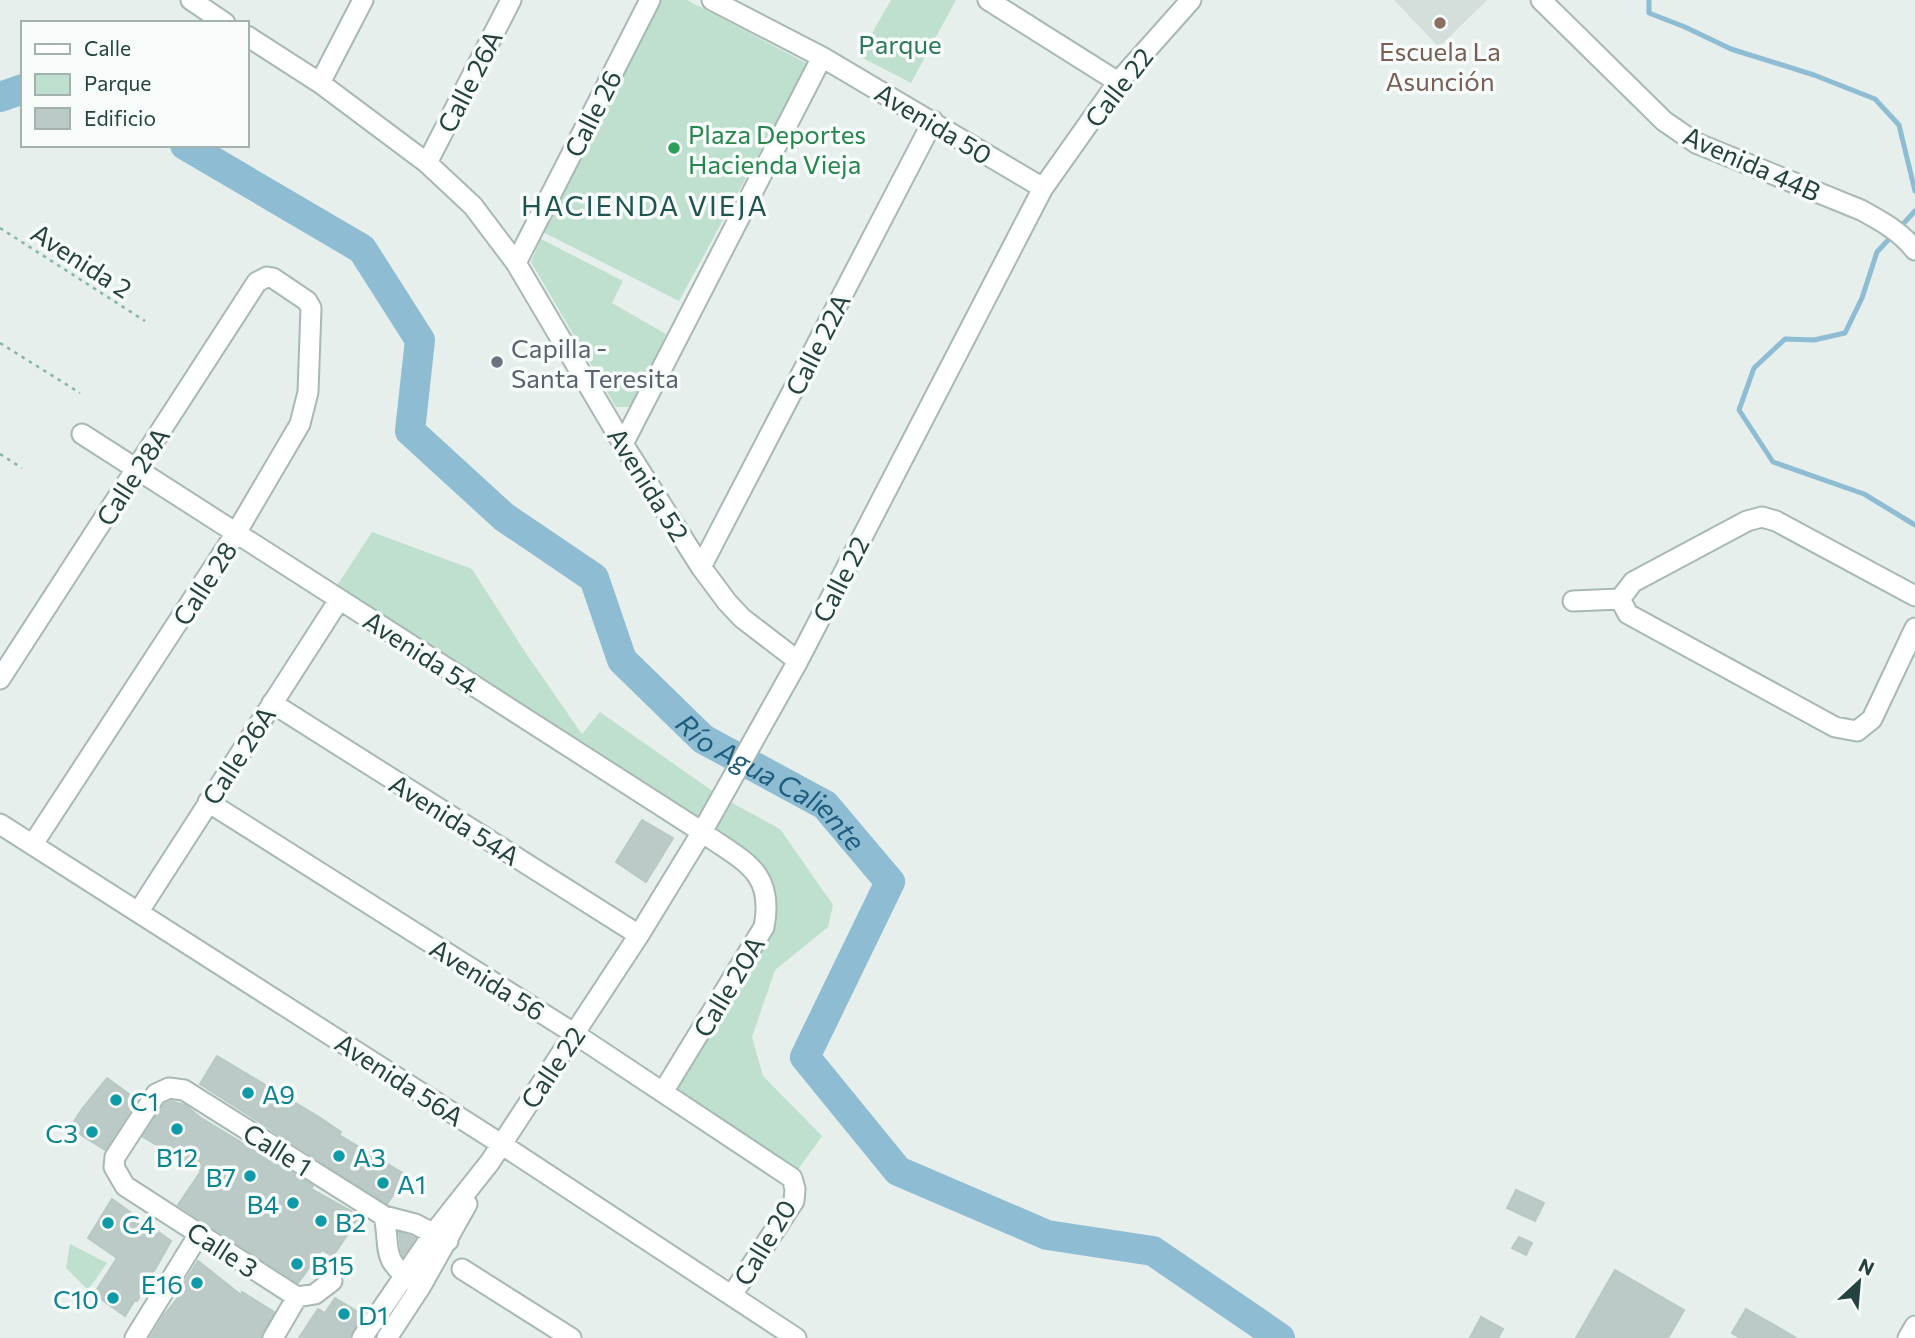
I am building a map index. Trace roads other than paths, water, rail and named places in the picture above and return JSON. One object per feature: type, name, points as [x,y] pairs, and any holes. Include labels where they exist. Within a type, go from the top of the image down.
[{"type":"street","points":[[191,0],[221,13]]},
{"type":"street","points":[[320,83],[363,0]]},
{"type":"street","name":"Calle 26A","points":[[427,163],[511,0]]},
{"type":"street","name":"Calle 26","points":[[516,263],[650,0]]},
{"type":"street","name":"Avenida 50","points":[[712,0],[822,57],[1043,188]]},
{"type":"street","points":[[988,0],[1118,82]]},
{"type":"street","name":"Calle 22","points":[[387,1338],[421,1286],[441,1237],[639,935],[702,832],[798,661],[1043,188],[1118,82],[1191,0]]},
{"type":"street","name":"Avenida 44B","points":[[1541,0],[1664,121],[1696,144],[1861,211],[1884,222],[1910,244]]},
{"type":"street","name":"Avenida 52","points":[[248,37],[320,83],[427,163],[472,206],[516,263],[623,444],[701,567],[742,618],[798,661]]},
{"type":"street","points":[[623,444],[822,57]]},
{"type":"street","name":"Calle 22A","points":[[701,567],[933,121]]},
{"type":"street","name":"Calle 28A","points":[[0,679],[257,282],[267,277],[278,281],[307,301]]},
{"type":"street","name":"Calle 28","points":[[33,844],[236,533],[300,424],[306,407],[310,308],[307,301]]},
{"type":"street","name":"Avenida 54","points":[[82,434],[702,832],[758,873]]},
{"type":"street","points":[[1620,599],[1633,582],[1747,521],[1762,517],[1776,521],[1915,596]]},
{"type":"street","points":[[1573,601],[1620,599]]},
{"type":"street","points":[[1620,599],[1628,614],[1835,727],[1857,731],[1872,719],[1915,628]]},
{"type":"street","name":"Calle 26A","points":[[139,911],[339,600]]},
{"type":"street","name":"Avenida 54A","points":[[272,703],[639,935]]},
{"type":"street","name":"Avenida 56","points":[[208,802],[663,1092],[792,1178],[795,1189]]},
{"type":"street","name":"Avenida 56A","points":[[0,824],[501,1144],[796,1338]]},
{"type":"street","name":"Calle 20A","points":[[663,1092],[764,927],[767,897],[758,873]]},
{"type":"street","name":"Calle 1","points":[[118,1176],[114,1167],[115,1157],[156,1094],[169,1088],[184,1090],[384,1216],[401,1219],[441,1237]]},
{"type":"street","name":"Calle 3","points":[[118,1176],[125,1186],[297,1297]]},
{"type":"street","name":"Calle 20","points":[[732,1295],[794,1201],[795,1189]]},
{"type":"street","points":[[384,1216],[387,1252],[397,1270],[421,1286]]},
{"type":"street","points":[[135,1338],[199,1234]]},
{"type":"street","name":"Calle 22","points":[[362,1338],[404,1275],[441,1237]]},
{"type":"street","points":[[462,1269],[570,1338]]},
{"type":"street","points":[[273,1338],[297,1297],[315,1294],[332,1281]]},
{"type":"street","points":[[1908,1338],[1915,1326]]},
{"type":"waterway","points":[[1649,0],[1649,13],[1731,49],[1814,75],[1875,99],[1899,125],[1915,191]]},
{"type":"waterway","name":"Río Agua Caliente","points":[[0,97],[21,90]]},
{"type":"waterway","name":"Río Agua Caliente","points":[[188,147],[362,249],[420,340],[410,431],[504,517],[594,578],[622,660],[703,739],[825,805],[890,882],[805,1057],[898,1171],[1047,1235],[1153,1251],[1280,1338]]},
{"type":"waterway","points":[[1915,211],[1877,252],[1862,298],[1845,333],[1814,340],[1785,339],[1754,368],[1739,410],[1773,462],[1864,494],[1915,525]]},
{"type":"place","name":"Escuela La Asunción","points":[[1440,23]]},
{"type":"place","name":"Plaza Deportes Hacienda Vieja","points":[[674,148]]},
{"type":"place","name":"Capilla - Santa Teresita","points":[[497,362]]},
{"type":"place","name":"A9","points":[[248,1093]]},
{"type":"place","name":"C1","points":[[116,1100]]},
{"type":"place","name":"B12","points":[[177,1129]]},
{"type":"place","name":"C3","points":[[92,1132]]},
{"type":"place","name":"A3","points":[[339,1156]]},
{"type":"place","name":"B7","points":[[250,1176]]},
{"type":"place","name":"A1","points":[[383,1183]]},
{"type":"place","name":"B4","points":[[293,1203]]},
{"type":"place","name":"B2","points":[[321,1221]]},
{"type":"place","name":"C4","points":[[108,1223]]},
{"type":"place","name":"B15","points":[[297,1264]]},
{"type":"place","name":"E16","points":[[197,1283]]},
{"type":"place","name":"C10","points":[[113,1298]]},
{"type":"place","name":"D1","points":[[344,1314]]},
{"type":"district","name":"HACIENDA VIEJA","points":[[645,205]]},
{"type":"park label","name":"Parque","points":[[900,43]]}]
